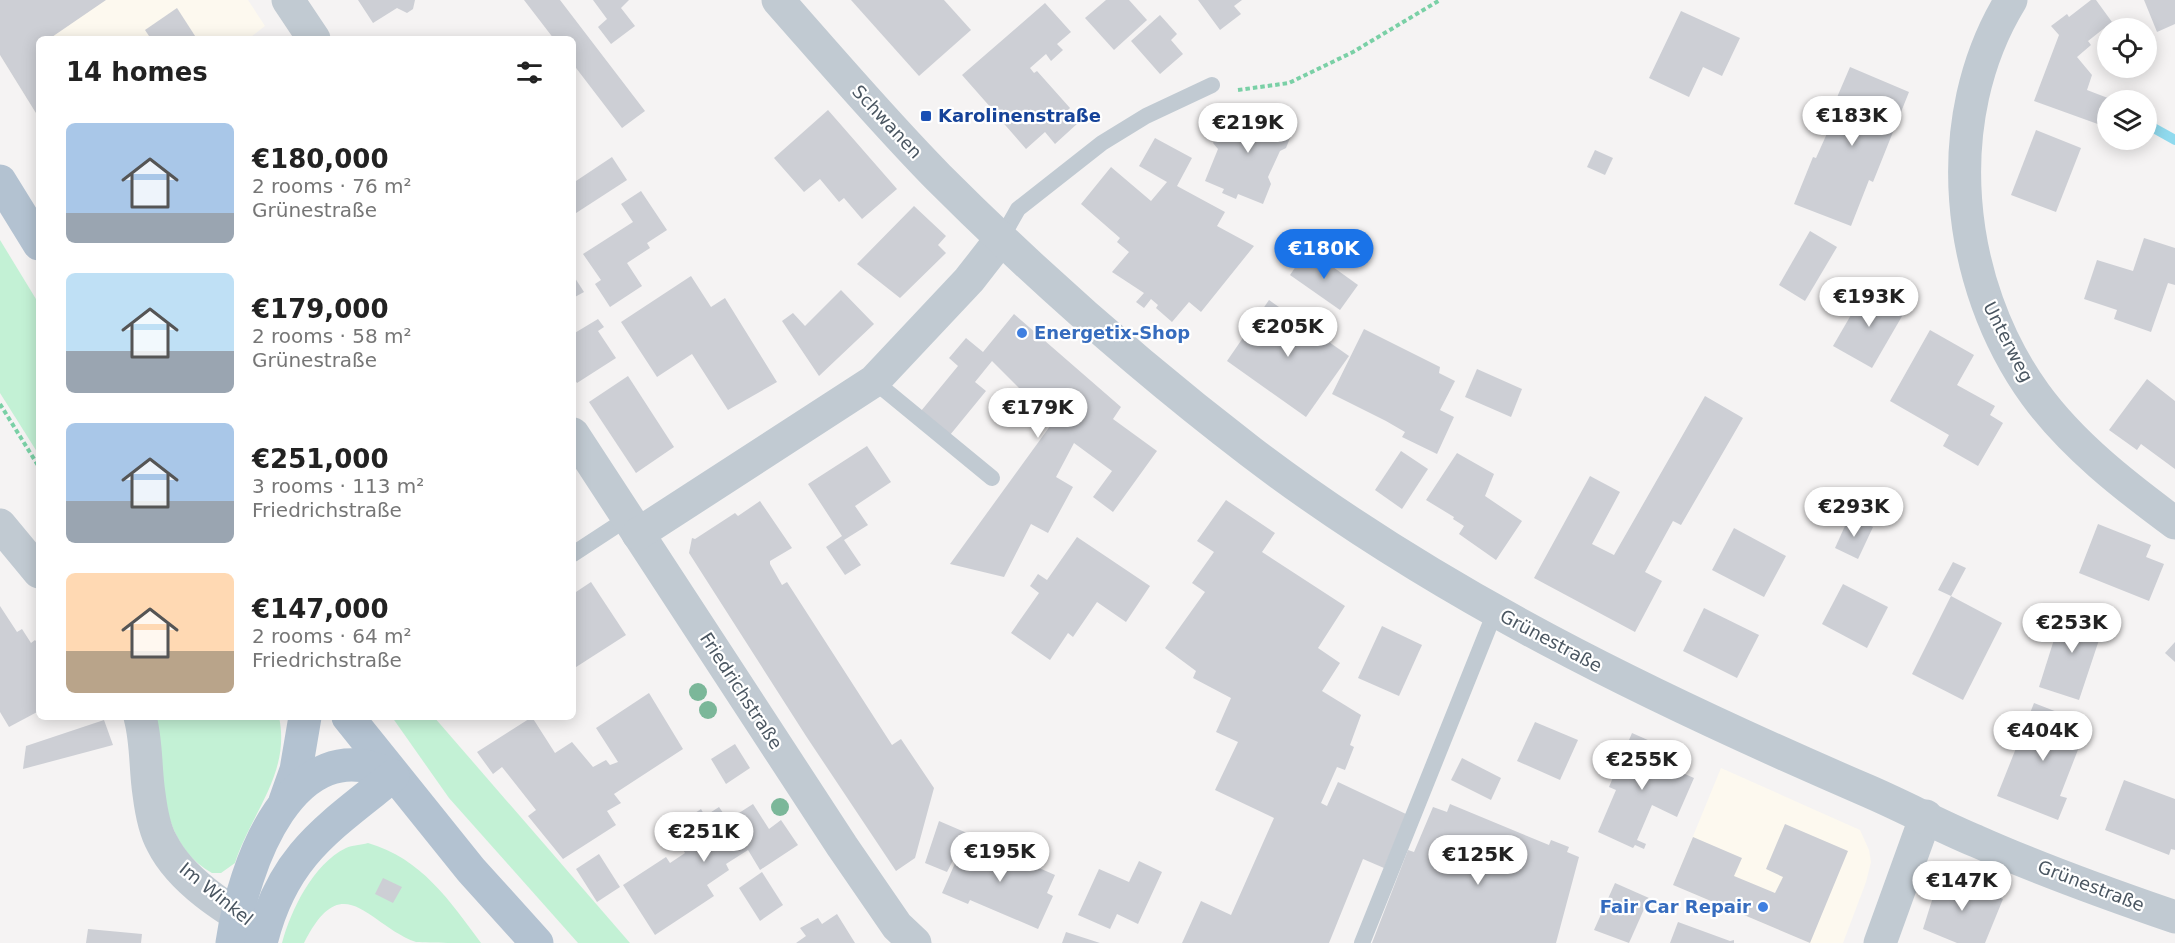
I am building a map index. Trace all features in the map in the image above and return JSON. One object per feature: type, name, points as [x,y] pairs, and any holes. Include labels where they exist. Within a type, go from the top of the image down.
[{"type":"main road","points":[[0,181],[36,239]]},
{"type":"main road","points":[[248,933],[254,858],[283,806],[296,770],[304,720]]},
{"type":"main road","points":[[350,720],[393,776],[471,870],[537,943]]},
{"type":"main road","points":[[283,806],[316,774],[335,765],[355,763],[375,766],[393,776]]},
{"type":"main road","points":[[248,933],[310,844],[393,776]]},
{"type":"street","points":[[288,0],[312,36]]},
{"type":"street","name":"Schwanen","points":[[778,0],[886,122],[1001,239]]},
{"type":"street","name":"Unterweg","points":[[2012,0],[1984,56],[1966,125],[1966,197],[1981,283],[1994,322],[2036,395],[2097,460],[2175,524]]},
{"type":"street","points":[[633,526],[874,381],[962,288],[1001,239]]},
{"type":"street","name":"Grünestraße","points":[[1001,239],[1052,288],[1140,363],[1253,453],[1389,547],[1495,612],[1657,697],[1926,816],[1985,845],[2175,917]]},
{"type":"street","name":"Friedrichstraße","points":[[576,439],[842,846],[897,926],[915,943]]},
{"type":"street","points":[[0,525],[36,568]]},
{"type":"street","name":"Im Winkel","points":[[141,720],[147,750],[148,792],[162,843],[178,866],[248,933]]},
{"type":"street","points":[[1880,943],[1926,816]]},
{"type":"lane","points":[[1001,239],[1018,209],[1102,142],[1146,116],[1212,85]]},
{"type":"lane","points":[[874,381],[992,478]]},
{"type":"lane","points":[[576,553],[633,526]]},
{"type":"lane","points":[[1362,943],[1495,612]]},
{"type":"path","points":[[1212,85],[1229,91],[1289,83],[1353,52],[1440,0]]},
{"type":"path","points":[[0,404],[36,462]]},
{"type":"shaded area","points":[[0,0],[248,0],[265,26],[252,36],[36,36],[36,113],[0,55]]},
{"type":"shaded area","points":[[1721,768],[1860,830],[1869,850],[1871,862],[1866,882],[1843,943],[1810,943],[1673,885]]},
{"type":"green space","points":[[0,240],[36,299],[36,450],[0,393]]},
{"type":"green space","points":[[155,720],[279,720],[281,737],[275,775],[235,863],[221,873],[212,873],[194,860],[181,843],[172,824],[162,782]]},
{"type":"green space","points":[[394,720],[437,720],[630,943],[578,943],[449,798]]},
{"type":"green space","points":[[368,843],[404,859],[419,870],[446,897],[481,943],[416,942],[357,907],[344,904],[331,908],[318,920],[304,943],[282,943],[291,916],[305,889],[323,865],[346,848]]},
{"type":"building","points":[[0,0],[106,0],[53,36],[36,36],[36,113],[0,55]]},
{"type":"building","points":[[358,0],[415,0],[413,9],[407,13],[397,8],[373,23]]},
{"type":"building","points":[[524,0],[560,0],[645,111],[622,128],[576,68],[576,36],[552,36]]},
{"type":"building","points":[[593,0],[629,0],[621,8],[635,26],[611,44],[598,27],[607,19]]},
{"type":"building","points":[[851,0],[944,0],[971,30],[919,76]]},
{"type":"building","points":[[1106,0],[1129,0],[1147,20],[1114,50],[1085,18]]},
{"type":"building","points":[[1198,0],[1242,0],[1234,6],[1241,14],[1220,30]]},
{"type":"building","points":[[2091,0],[2096,0],[2109,18],[2097,18],[2097,34],[2088,41],[2091,45],[2077,57],[2092,75],[2087,90],[2097,94],[2097,124],[2034,101],[2059,35],[2051,26],[2067,14],[2069,17]]},
{"type":"building","points":[[2144,0],[2175,0],[2175,24],[2157,32],[2157,18],[2151,18]]},
{"type":"building","points":[[1045,3],[1071,32],[1057,44],[1063,50],[1051,61],[1046,54],[1030,68],[1034,73],[1037,71],[1070,108],[1067,111],[1078,123],[1055,144],[1045,132],[1026,149],[999,118],[1002,115],[994,106],[992,109],[962,75]]},
{"type":"building","points":[[177,8],[195,36],[149,36],[145,30]]},
{"type":"building","points":[[1681,11],[1740,38],[1722,76],[1703,67],[1689,97],[1649,78]]},
{"type":"building","points":[[1160,15],[1177,34],[1171,40],[1183,54],[1160,74],[1131,41]]},
{"type":"building","points":[[1850,67],[1909,92],[1873,182],[1869,180],[1851,226],[1794,204],[1813,157],[1816,158],[1837,111],[1832,109]]},
{"type":"building","points":[[1237,104],[1255,111],[1257,107],[1272,113],[1270,118],[1294,128],[1286,148],[1280,151],[1268,177],[1271,184],[1263,204],[1238,194],[1236,199],[1222,193],[1224,189],[1205,181],[1218,149],[1213,143],[1216,136],[1223,136]]},
{"type":"building","points":[[828,110],[897,189],[862,219],[844,198],[839,202],[820,179],[804,192],[774,158]]},
{"type":"building","points":[[2036,130],[2081,148],[2056,212],[2011,195]]},
{"type":"building","points":[[1155,138],[1192,158],[1177,186],[1225,212],[1217,226],[1254,246],[1201,312],[1189,302],[1172,322],[1156,308],[1158,305],[1151,299],[1144,308],[1136,302],[1144,293],[1112,272],[1129,252],[1117,242],[1120,238],[1081,204],[1111,167],[1151,201],[1167,182],[1139,166]]},
{"type":"building","points":[[1595,150],[1613,158],[1605,175],[1587,167]]},
{"type":"building","points":[[612,157],[627,180],[576,213],[576,181]]},
{"type":"building","points":[[641,191],[667,230],[647,243],[650,248],[627,263],[642,286],[610,307],[595,284],[601,280],[583,254],[633,222],[621,204]]},
{"type":"building","points":[[914,206],[946,236],[938,245],[946,253],[900,298],[857,264]]},
{"type":"building","points":[[1810,231],[1837,247],[1805,301],[1779,285]]},
{"type":"building","points":[[2144,238],[2175,248],[2175,285],[2168,283],[2151,332],[2114,319],[2117,310],[2084,299],[2097,260],[2133,271]]},
{"type":"building","points":[[1308,249],[1358,285],[1340,310],[1290,275]]},
{"type":"building","points":[[691,276],[711,307],[725,298],[777,382],[728,410],[692,354],[657,377],[621,322]]},
{"type":"building","points":[[576,280],[584,292],[576,296]]},
{"type":"building","points":[[1866,289],[1905,311],[1872,368],[1833,346]]},
{"type":"building","points":[[841,290],[874,324],[819,376],[782,321],[793,313],[805,326]]},
{"type":"building","points":[[1269,300],[1349,356],[1306,417],[1227,361]]},
{"type":"building","points":[[1014,314],[1121,407],[1113,419],[1157,451],[1113,512],[1093,497],[1112,471],[1074,443],[1056,477],[1073,487],[1048,533],[1031,524],[1004,577],[950,564],[1053,422],[992,361],[975,382],[986,391],[950,435],[921,411],[958,366],[949,358],[966,338],[983,352]]},
{"type":"building","points":[[598,319],[604,327],[598,331],[616,358],[577,383],[576,382],[576,332]]},
{"type":"building","points":[[1364,329],[1440,367],[1439,373],[1455,381],[1440,410],[1454,417],[1437,454],[1402,437],[1405,432],[1386,421],[1332,394]]},
{"type":"building","points":[[1930,330],[1974,355],[1957,385],[1995,406],[1990,415],[2003,423],[1978,466],[1943,446],[1949,435],[1890,401]]},
{"type":"building","points":[[1477,369],[1522,389],[1511,417],[1465,397]]},
{"type":"building","points":[[628,376],[674,447],[636,473],[589,402]]},
{"type":"building","points":[[2147,379],[2175,401],[2175,469],[2141,444],[2137,450],[2109,430]]},
{"type":"building","points":[[1705,396],[1743,418],[1681,525],[1673,521],[1645,572],[1662,581],[1635,632],[1534,578],[1590,476],[1620,492],[1592,544],[1614,555]]},
{"type":"building","points":[[867,446],[891,482],[855,506],[868,525],[844,540],[861,565],[845,575],[826,547],[842,536],[808,484]]},
{"type":"building","points":[[1401,451],[1428,469],[1402,509],[1375,490]]},
{"type":"building","points":[[1457,453],[1494,474],[1485,496],[1522,521],[1496,560],[1459,534],[1464,526],[1453,519],[1454,517],[1426,500]]},
{"type":"building","points":[[1226,500],[1275,533],[1262,552],[1345,606],[1318,648],[1340,663],[1322,691],[1361,715],[1350,745],[1354,747],[1345,770],[1337,767],[1321,803],[1327,806],[1338,782],[1406,814],[1384,868],[1363,859],[1329,943],[1182,943],[1201,901],[1231,915],[1274,818],[1215,790],[1238,742],[1216,732],[1231,698],[1193,678],[1196,671],[1165,648],[1205,592],[1192,583],[1214,552],[1197,541]]},
{"type":"building","points":[[760,501],[792,548],[770,561],[782,585],[787,582],[892,745],[901,739],[934,788],[915,858],[896,871],[689,553],[692,538],[695,539],[735,513],[738,516]]},
{"type":"building","points":[[1849,517],[1873,527],[1858,559],[1835,548]]},
{"type":"building","points":[[2098,524],[2151,545],[2146,557],[2164,564],[2149,601],[2079,573]]},
{"type":"building","points":[[1734,528],[1786,556],[1764,597],[1712,570]]},
{"type":"building","points":[[1077,537],[1150,586],[1126,622],[1097,602],[1073,637],[1068,633],[1050,660],[1011,633],[1039,593],[1030,586],[1038,574],[1047,580]]},
{"type":"building","points":[[1953,562],[1966,568],[1951,596],[1938,590]]},
{"type":"building","points":[[591,582],[626,635],[576,667],[576,592]]},
{"type":"building","points":[[1843,584],[1888,607],[1867,648],[1822,624]]},
{"type":"building","points":[[1951,596],[2002,623],[1963,700],[1912,674]]},
{"type":"building","points":[[0,606],[17,632],[22,629],[31,643],[36,641],[36,713],[9,727],[0,712]]},
{"type":"building","points":[[1704,608],[1759,635],[1737,678],[1683,651]]},
{"type":"building","points":[[2064,608],[2105,622],[2079,700],[2039,687]]},
{"type":"building","points":[[1382,626],[1422,645],[1399,696],[1358,678]]},
{"type":"building","points":[[2175,642],[2175,662],[2165,653]]},
{"type":"building","points":[[649,693],[683,749],[614,794],[621,803],[607,811],[616,825],[563,859],[528,816],[536,810],[502,767],[493,774],[477,752],[527,720],[534,720],[555,753],[572,742],[593,767],[606,760],[610,765],[618,762],[596,728]]},
{"type":"building","points":[[2034,703],[2088,724],[2060,796],[2067,798],[2058,820],[1997,796]]},
{"type":"building","points":[[104,720],[113,745],[23,769],[26,746]]},
{"type":"building","points":[[1535,722],[1578,740],[1560,780],[1517,761]]},
{"type":"building","points":[[1632,733],[1666,748],[1660,763],[1694,778],[1677,817],[1652,805],[1637,840],[1646,844],[1644,849],[1635,845],[1633,848],[1598,832],[1616,790],[1609,787]]},
{"type":"building","points":[[735,744],[750,768],[726,784],[711,759]]},
{"type":"building","points":[[1462,758],[1501,778],[1491,800],[1451,780]]},
{"type":"building","points":[[2124,780],[2175,799],[2175,850],[2171,849],[2169,855],[2105,830]]},
{"type":"building","points":[[753,804],[769,829],[781,820],[798,845],[760,870],[748,850],[726,864],[729,870],[707,885],[714,896],[655,935],[623,885],[666,857],[670,863],[685,853],[674,836],[690,826],[686,819],[701,809],[705,816],[719,807],[728,820]]},
{"type":"building","points":[[1450,804],[1549,845],[1551,840],[1569,847],[1567,852],[1579,857],[1556,943],[1372,943],[1408,850],[1414,852],[1433,807],[1447,812]]},
{"type":"building","points":[[939,821],[967,833],[947,872],[925,863]]},
{"type":"building","points":[[1785,824],[1848,851],[1810,943],[1673,885],[1693,837],[1742,858],[1734,876],[1775,893],[1783,877],[1766,869]]},
{"type":"building","points":[[967,836],[1055,875],[1047,893],[1053,896],[1038,929],[970,900],[968,904],[942,893]]},
{"type":"building","points":[[599,854],[620,887],[597,902],[576,869]]},
{"type":"building","points":[[1139,861],[1162,872],[1138,924],[1117,914],[1110,929],[1078,915],[1099,869],[1129,882]]},
{"type":"building","points":[[762,872],[783,905],[760,921],[739,888]]},
{"type":"building","points":[[1953,877],[2003,899],[1985,943],[1957,943],[1923,929],[1939,878]]},
{"type":"building","points":[[383,878],[402,887],[393,903],[375,894]]},
{"type":"building","points":[[1615,883],[1649,898],[1629,943],[1594,930]]},
{"type":"building","points":[[837,914],[855,943],[796,943],[806,936],[800,928],[818,918],[822,924]]},
{"type":"building","points":[[1678,922],[1730,941],[1734,940],[1734,943],[1670,943]]},
{"type":"building","points":[[88,929],[142,934],[141,943],[86,943]]},
{"type":"building","points":[[1066,932],[1100,943],[1062,943]]},
{"type":"waterway","points":[[2157,130],[2175,140]]},
{"type":"place","name":"Karolinenstraße","points":[[926,116]]},
{"type":"place","name":"Energetix-Shop","points":[[1022,333]]},
{"type":"place","name":"Fair Car Repair","points":[[1763,907]]}]
